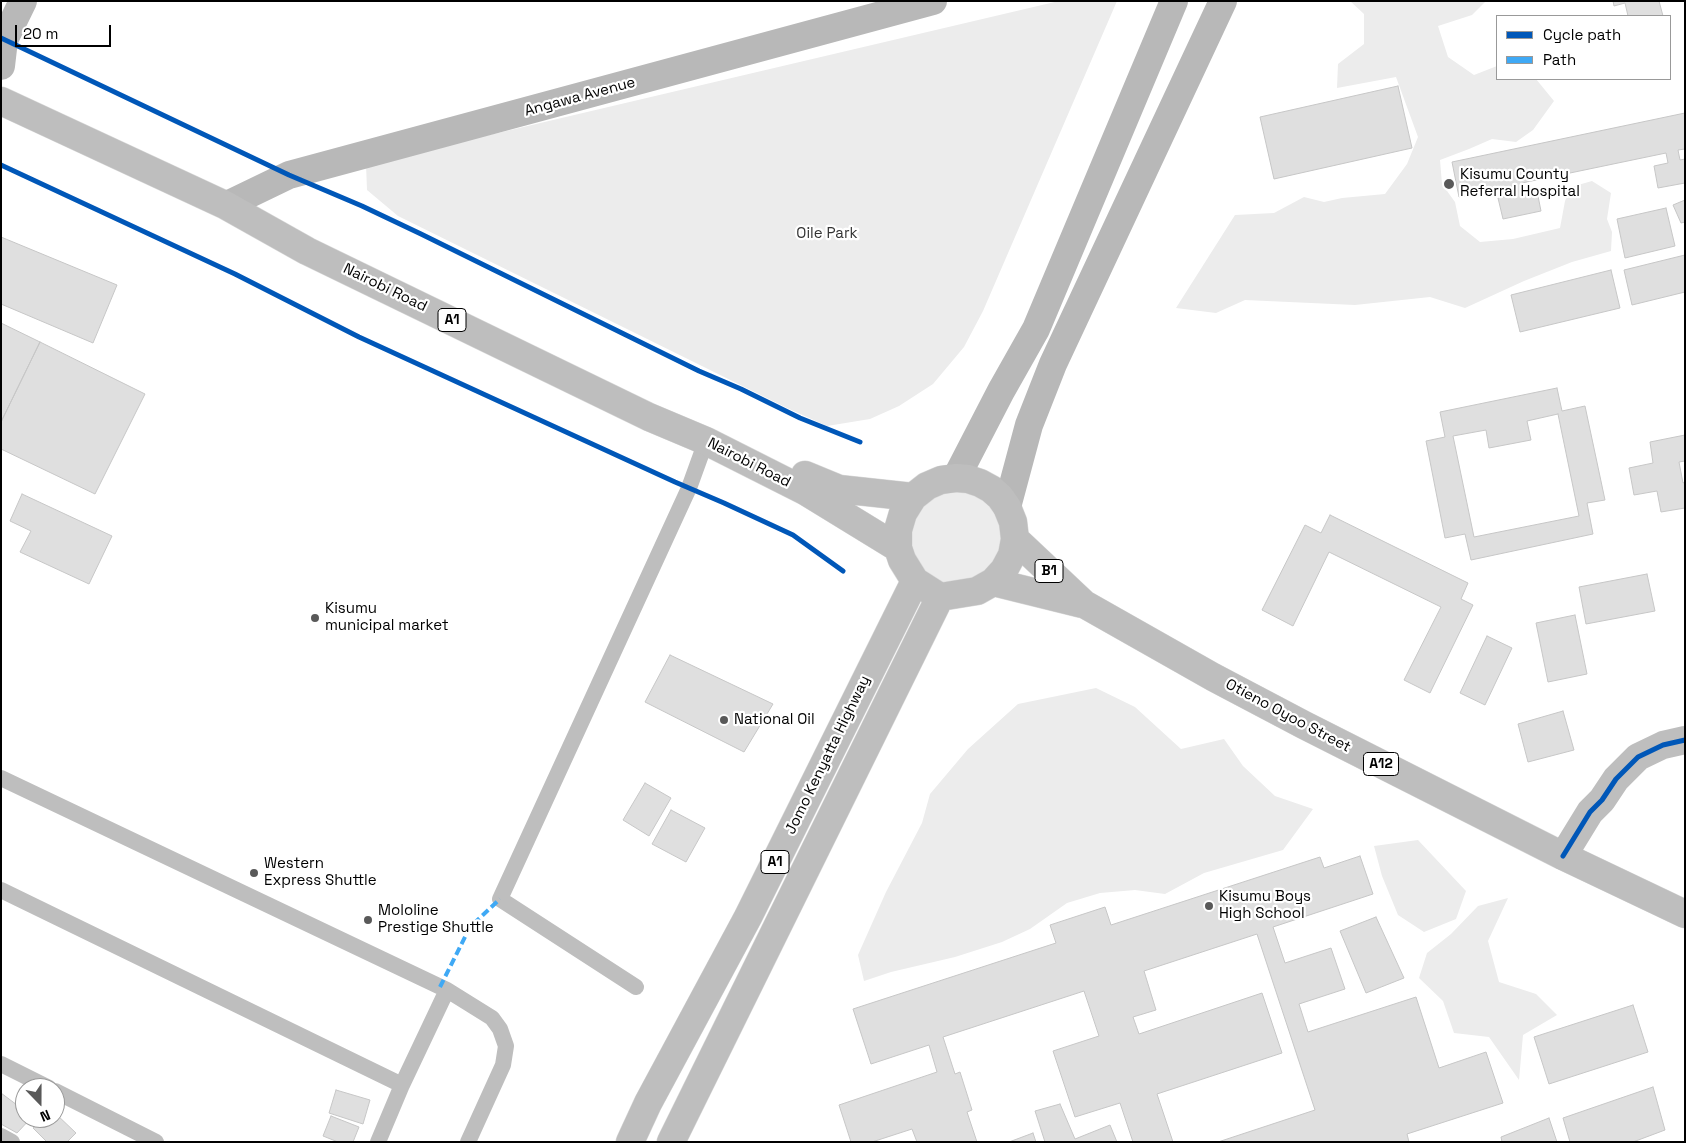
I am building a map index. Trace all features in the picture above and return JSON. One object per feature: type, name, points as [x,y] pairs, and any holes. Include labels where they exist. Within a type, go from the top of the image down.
[{"type":"main road","points":[[1,66],[4,40],[23,1]]},
{"type":"main road","name":"Angawa Avenue","points":[[231,203],[289,175],[933,1]]},
{"type":"main road","points":[[956,478],[1001,390],[1036,329],[1174,1]]},
{"type":"main road","points":[[1007,507],[1029,425],[1053,364],[1223,1]]},
{"type":"main road","name":"Nairobi Road","points":[[1,91],[114,150],[231,203],[294,242],[814,479],[839,489],[913,498]]},
{"type":"main road","name":"Nairobi Road","points":[[1,101],[225,206],[307,251],[649,417],[706,441],[805,491],[898,548]]},
{"type":"main road","points":[[956,478],[968,479],[991,489],[1007,507],[1013,522],[1015,539],[1012,555],[1004,570],[993,582],[977,591],[940,596],[915,581],[902,560],[898,548],[898,530],[903,512],[913,498],[927,486],[941,480],[956,478]]},
{"type":"main road","name":"B1","points":[[1015,539],[1084,604]]},
{"type":"main road","name":"Jomo Kenyatta Highway","points":[[630,1142],[648,1103],[748,917],[915,581]]},
{"type":"main road","name":"B1","points":[[993,582],[1084,604]]},
{"type":"main road","name":"Jomo Kenyatta Highway","points":[[676,1132],[940,596]]},
{"type":"main road","name":"Otieno Oyoo Street","points":[[1084,604],[1304,725],[1563,856],[1685,914]]},
{"type":"main road","points":[[1563,856],[1590,812],[1602,800],[1616,779],[1638,757],[1663,745],[1685,740]]},
{"type":"main road","points":[[648,1103],[676,1132]]},
{"type":"lane","points":[[636,987],[500,899],[689,488],[706,441]]},
{"type":"lane","points":[[1,778],[447,990],[492,1018],[500,1029],[506,1046],[503,1065],[468,1142]]},
{"type":"lane","points":[[1,890],[402,1086]]},
{"type":"lane","points":[[378,1142],[447,990]]},
{"type":"lane","points":[[1,1064],[29,1078]]},
{"type":"lane","points":[[65,1096],[156,1142]]},
{"type":"lane","points":[[1,1136],[12,1142]]},
{"type":"green space","name":"Oile Park","points":[[1059,1],[1117,1],[983,311],[964,347],[933,384],[899,406],[870,419],[827,426],[787,408],[398,216],[367,190],[366,164]]},
{"type":"green space","points":[[1350,1],[1486,1],[1472,15],[1438,26],[1448,57],[1474,75],[1496,66],[1496,80],[1537,80],[1554,101],[1533,130],[1516,142],[1492,139],[1440,160],[1442,184],[1455,202],[1460,226],[1480,242],[1513,239],[1560,228],[1565,201],[1571,187],[1592,181],[1611,193],[1607,219],[1612,232],[1611,251],[1572,262],[1524,281],[1465,308],[1430,297],[1355,305],[1245,300],[1216,313],[1176,308],[1235,215],[1274,213],[1304,197],[1324,202],[1342,198],[1385,194],[1407,164],[1418,137],[1396,77],[1337,88],[1338,64],[1364,44],[1364,14]]},
{"type":"green space","points":[[983,488],[1009,526],[992,577],[940,586],[919,573],[903,527],[925,493]]},
{"type":"green space","points":[[1096,688],[1135,707],[1181,749],[1224,739],[1243,766],[1275,796],[1313,809],[1283,850],[1204,873],[1165,894],[1135,890],[1100,893],[1067,903],[1030,929],[1002,942],[955,957],[891,972],[864,981],[858,955],[886,892],[922,823],[930,794],[968,749],[1018,704]]},
{"type":"green space","points":[[1418,840],[1466,891],[1456,919],[1424,932],[1398,915],[1382,876],[1374,846]]},
{"type":"green space","points":[[1508,898],[1488,941],[1499,982],[1536,994],[1557,1015],[1523,1035],[1519,1080],[1489,1037],[1454,1033],[1443,1001],[1419,978],[1427,953],[1451,934],[1478,906]]},
{"type":"building","points":[[1613,1],[1659,1],[1663,15],[1628,15],[1625,3],[1614,6]]},
{"type":"building","points":[[1398,86],[1412,148],[1274,179],[1260,117]]},
{"type":"building","points":[[1685,113],[1685,149],[1678,150],[1680,160],[1685,159],[1685,183],[1658,188],[1654,166],[1668,163],[1666,153],[1522,183],[1524,193],[1537,191],[1541,211],[1503,219],[1498,198],[1508,196],[1507,187],[1459,197],[1452,162]]},
{"type":"building","points":[[1685,200],[1685,222],[1681,223],[1673,205]]},
{"type":"building","points":[[1666,208],[1675,246],[1625,258],[1617,219]]},
{"type":"building","points":[[1,237],[117,285],[93,343],[1,304]]},
{"type":"building","points":[[1685,255],[1685,292],[1632,305],[1624,270]]},
{"type":"building","points":[[1611,270],[1620,308],[1520,332],[1511,295]]},
{"type":"building","points":[[1,323],[40,342],[1,422]]},
{"type":"building","points":[[40,342],[145,394],[95,494],[1,449],[1,422]]},
{"type":"building","points":[[1557,388],[1562,411],[1585,406],[1605,500],[1587,503],[1593,534],[1471,560],[1465,534],[1445,538],[1426,441],[1445,437],[1440,412]],"holes":[[[1558,414],[1579,516],[1474,537],[1453,436],[1486,430],[1489,448],[1531,440],[1527,421]]]},
{"type":"building","points":[[1685,435],[1685,461],[1679,462],[1683,483],[1685,482],[1685,508],[1661,512],[1657,491],[1634,495],[1629,468],[1653,463],[1650,442]]},
{"type":"building","points":[[22,494],[112,536],[89,584],[20,552],[31,531],[10,521]]},
{"type":"building","points":[[1330,515],[1468,583],[1461,599],[1473,605],[1430,693],[1404,680],[1441,607],[1329,552],[1293,626],[1262,610],[1305,525],[1321,533]]},
{"type":"building","points":[[1647,574],[1655,611],[1586,624],[1579,587]]},
{"type":"building","points":[[1575,615],[1587,674],[1548,682],[1536,623]]},
{"type":"building","points":[[1487,636],[1512,648],[1485,705],[1460,693]]},
{"type":"building","points":[[670,655],[773,704],[744,752],[645,702]]},
{"type":"building","points":[[1563,711],[1574,750],[1528,762],[1518,724]]},
{"type":"building","points":[[645,783],[671,798],[649,836],[623,820]]},
{"type":"building","points":[[671,810],[705,828],[686,862],[652,844]]},
{"type":"building","points":[[1360,856],[1373,894],[1273,927],[1285,963],[1331,948],[1345,989],[1299,1004],[1308,1032],[1416,997],[1439,1068],[1486,1052],[1503,1103],[1407,1134],[1409,1142],[1218,1142],[1315,1110],[1257,934],[1144,971],[1156,1010],[1133,1017],[1139,1034],[1262,993],[1282,1053],[1157,1094],[1173,1142],[1133,1142],[1120,1103],[1075,1117],[1053,1051],[1099,1036],[1084,991],[943,1037],[955,1074],[960,1072],[972,1110],[967,1112],[977,1142],[917,1142],[912,1129],[872,1142],[851,1142],[839,1105],[937,1072],[929,1045],[871,1064],[853,1009],[1056,943],[1050,925],[1105,907],[1111,925],[1320,857],[1324,868]]},
{"type":"building","points":[[1376,917],[1404,978],[1366,993],[1340,931]]},
{"type":"building","points":[[1633,1005],[1648,1052],[1549,1084],[1534,1037]]},
{"type":"building","points":[[1653,1087],[1665,1130],[1633,1142],[1570,1142],[1563,1118]]},
{"type":"building","points":[[336,1090],[370,1100],[363,1124],[329,1113]]},
{"type":"building","points":[[1,1093],[15,1104],[15,1128],[22,1128],[17,1133],[1,1124]]},
{"type":"building","points":[[1060,1104],[1075,1139],[1110,1125],[1117,1142],[1045,1142],[1035,1111]]},
{"type":"building","points":[[331,1116],[359,1127],[353,1142],[338,1142],[323,1136]]},
{"type":"building","points":[[1549,1118],[1557,1142],[1502,1142],[1501,1137]]},
{"type":"building","points":[[65,1123],[76,1133],[67,1142],[47,1142],[33,1128],[65,1128]]},
{"type":"building","points":[[1033,1133],[1036,1142],[1009,1142]]},
{"type":"marked path","points":[[440,987],[470,927],[500,899]]},
{"type":"cycle path","points":[[1,38],[289,175],[421,234],[699,371],[800,418],[860,442]]},
{"type":"cycle path","points":[[1,165],[235,274],[359,337],[793,535],[843,571]]},
{"type":"cycle path","points":[[1563,856],[1590,812],[1602,800],[1616,779],[1638,757],[1663,745],[1685,740]]},
{"type":"place","name":"Kisumu County Referral Hospital","points":[[1449,184]]},
{"type":"place","name":"Kisumu municipal market","points":[[315,618]]},
{"type":"place","name":"National Oil","points":[[724,720]]},
{"type":"place","name":"Western Express Shuttle","points":[[254,873]]},
{"type":"place","name":"Kisumu Boys High School","points":[[1209,906]]},
{"type":"place","name":"Mololine Prestige Shuttle","points":[[368,920]]}]
